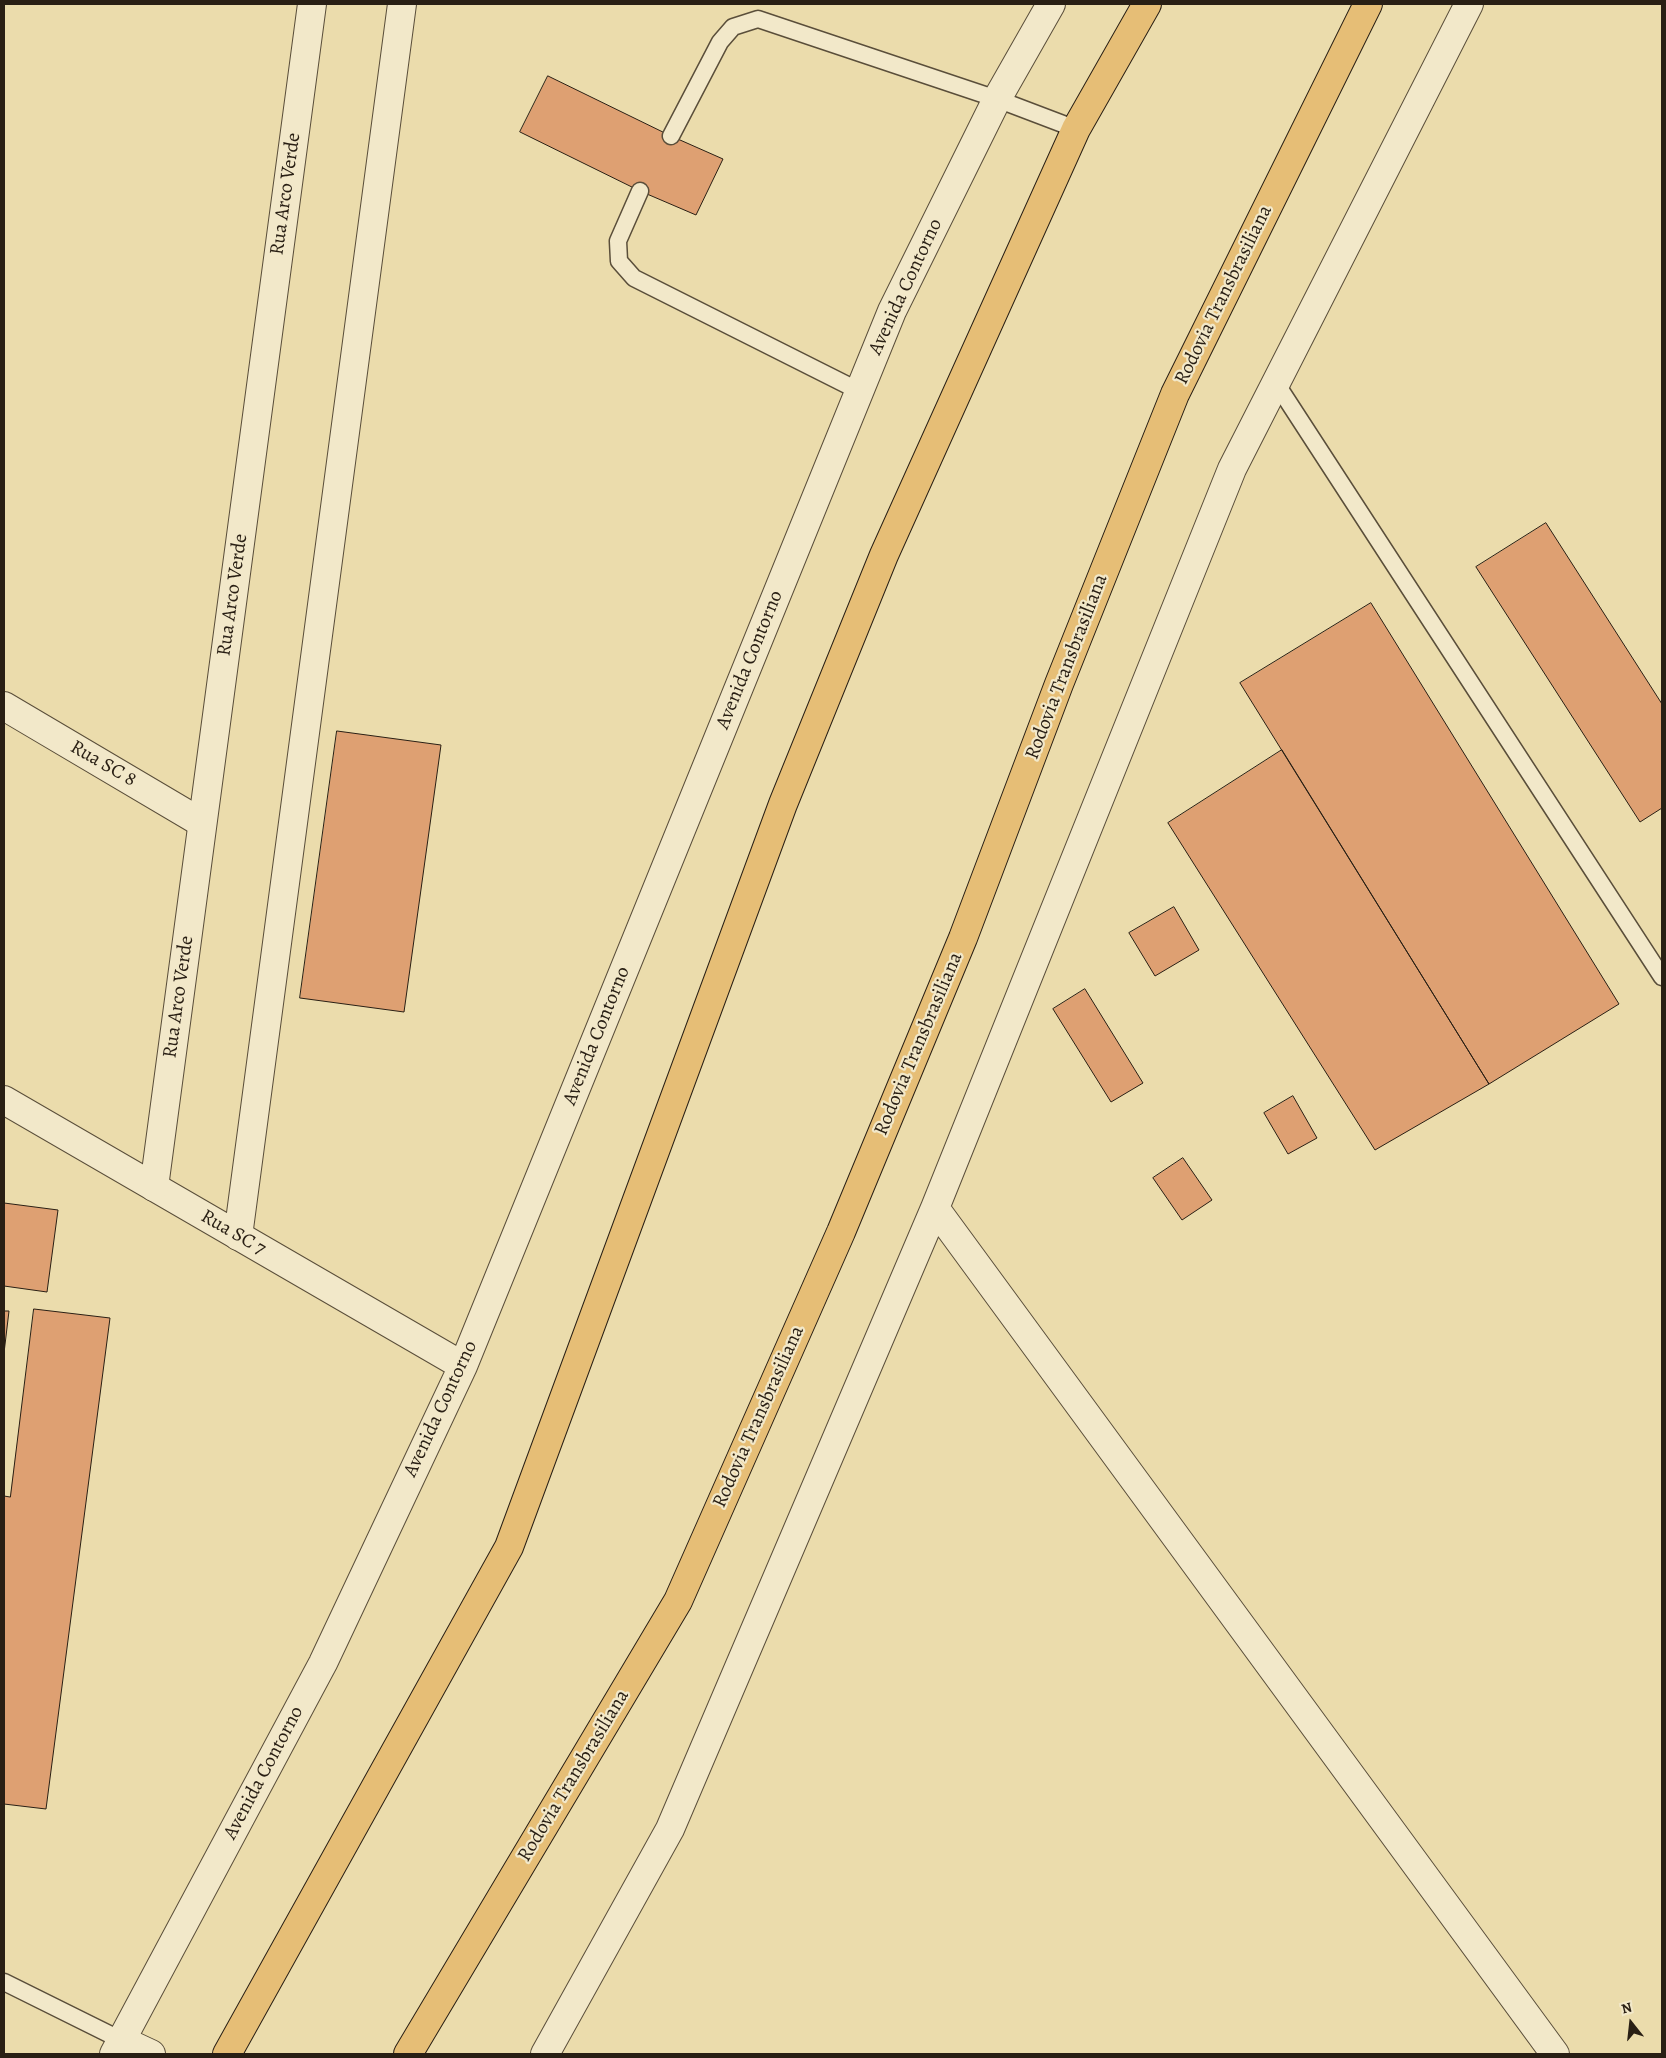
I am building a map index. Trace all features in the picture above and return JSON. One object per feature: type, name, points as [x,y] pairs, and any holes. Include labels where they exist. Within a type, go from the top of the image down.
[{"type":"highway","points":[[227,2054],[509,1547],[783,804],[884,555],[1076,129],[1147,4]]},
{"type":"highway","name":"Rodovia Transbrasiliana","points":[[408,2054],[678,1601],[841,1232],[963,938],[1059,684],[1176,394],[1368,4]]},
{"type":"street","name":"Rua Arco Verde","points":[[154,1187],[312,4]]},
{"type":"street","points":[[238,1236],[402,4]]},
{"type":"street","name":"Avenida Contorno","points":[[118,2047],[322,1662],[463,1366],[892,311],[996,99],[1052,4]]},
{"type":"street","points":[[545,2054],[670,1828],[935,1208],[1232,469],[1469,4]]},
{"type":"street","name":"Rua SC 8","points":[[4,706],[202,823]]},
{"type":"street","name":"Rua SC 7","points":[[4,1100],[463,1366]]},
{"type":"street","points":[[935,1208],[1555,2054]]},
{"type":"street","points":[[118,2047],[151,2054]]},
{"type":"lane","points":[[671,136],[720,42],[733,27],[758,19],[996,99],[1076,129]]},
{"type":"lane","points":[[640,191],[618,241],[619,260],[634,278],[859,391]]},
{"type":"lane","points":[[1276,383],[1662,977]]},
{"type":"lane","points":[[4,1982],[118,2047]]},
{"type":"building","points":[[548,76],[671,136],[723,159],[696,215],[640,191],[520,132]]},
{"type":"building","points":[[1546,523],[1662,704],[1662,808],[1640,822],[1476,567]]},
{"type":"building","points":[[1371,603],[1619,1004],[1489,1084],[1240,683]]},
{"type":"building","points":[[337,731],[441,745],[404,1012],[300,998]]},
{"type":"building","points":[[1282,750],[1489,1084],[1375,1150],[1168,823]]},
{"type":"building","points":[[1174,907],[1199,950],[1155,976],[1129,933]]},
{"type":"building","points":[[1085,989],[1143,1083],[1111,1102],[1053,1009]]},
{"type":"building","points":[[1293,1096],[1317,1138],[1288,1154],[1264,1113]]},
{"type":"building","points":[[1183,1158],[1212,1200],[1182,1220],[1153,1178]]},
{"type":"building","points":[[4,1203],[58,1210],[47,1292],[4,1286]]},
{"type":"building","points":[[34,1309],[110,1318],[46,1809],[4,1804],[4,1496],[10,1497]]},
{"type":"building","points":[[4,1311],[9,1311],[4,1353]]}]
